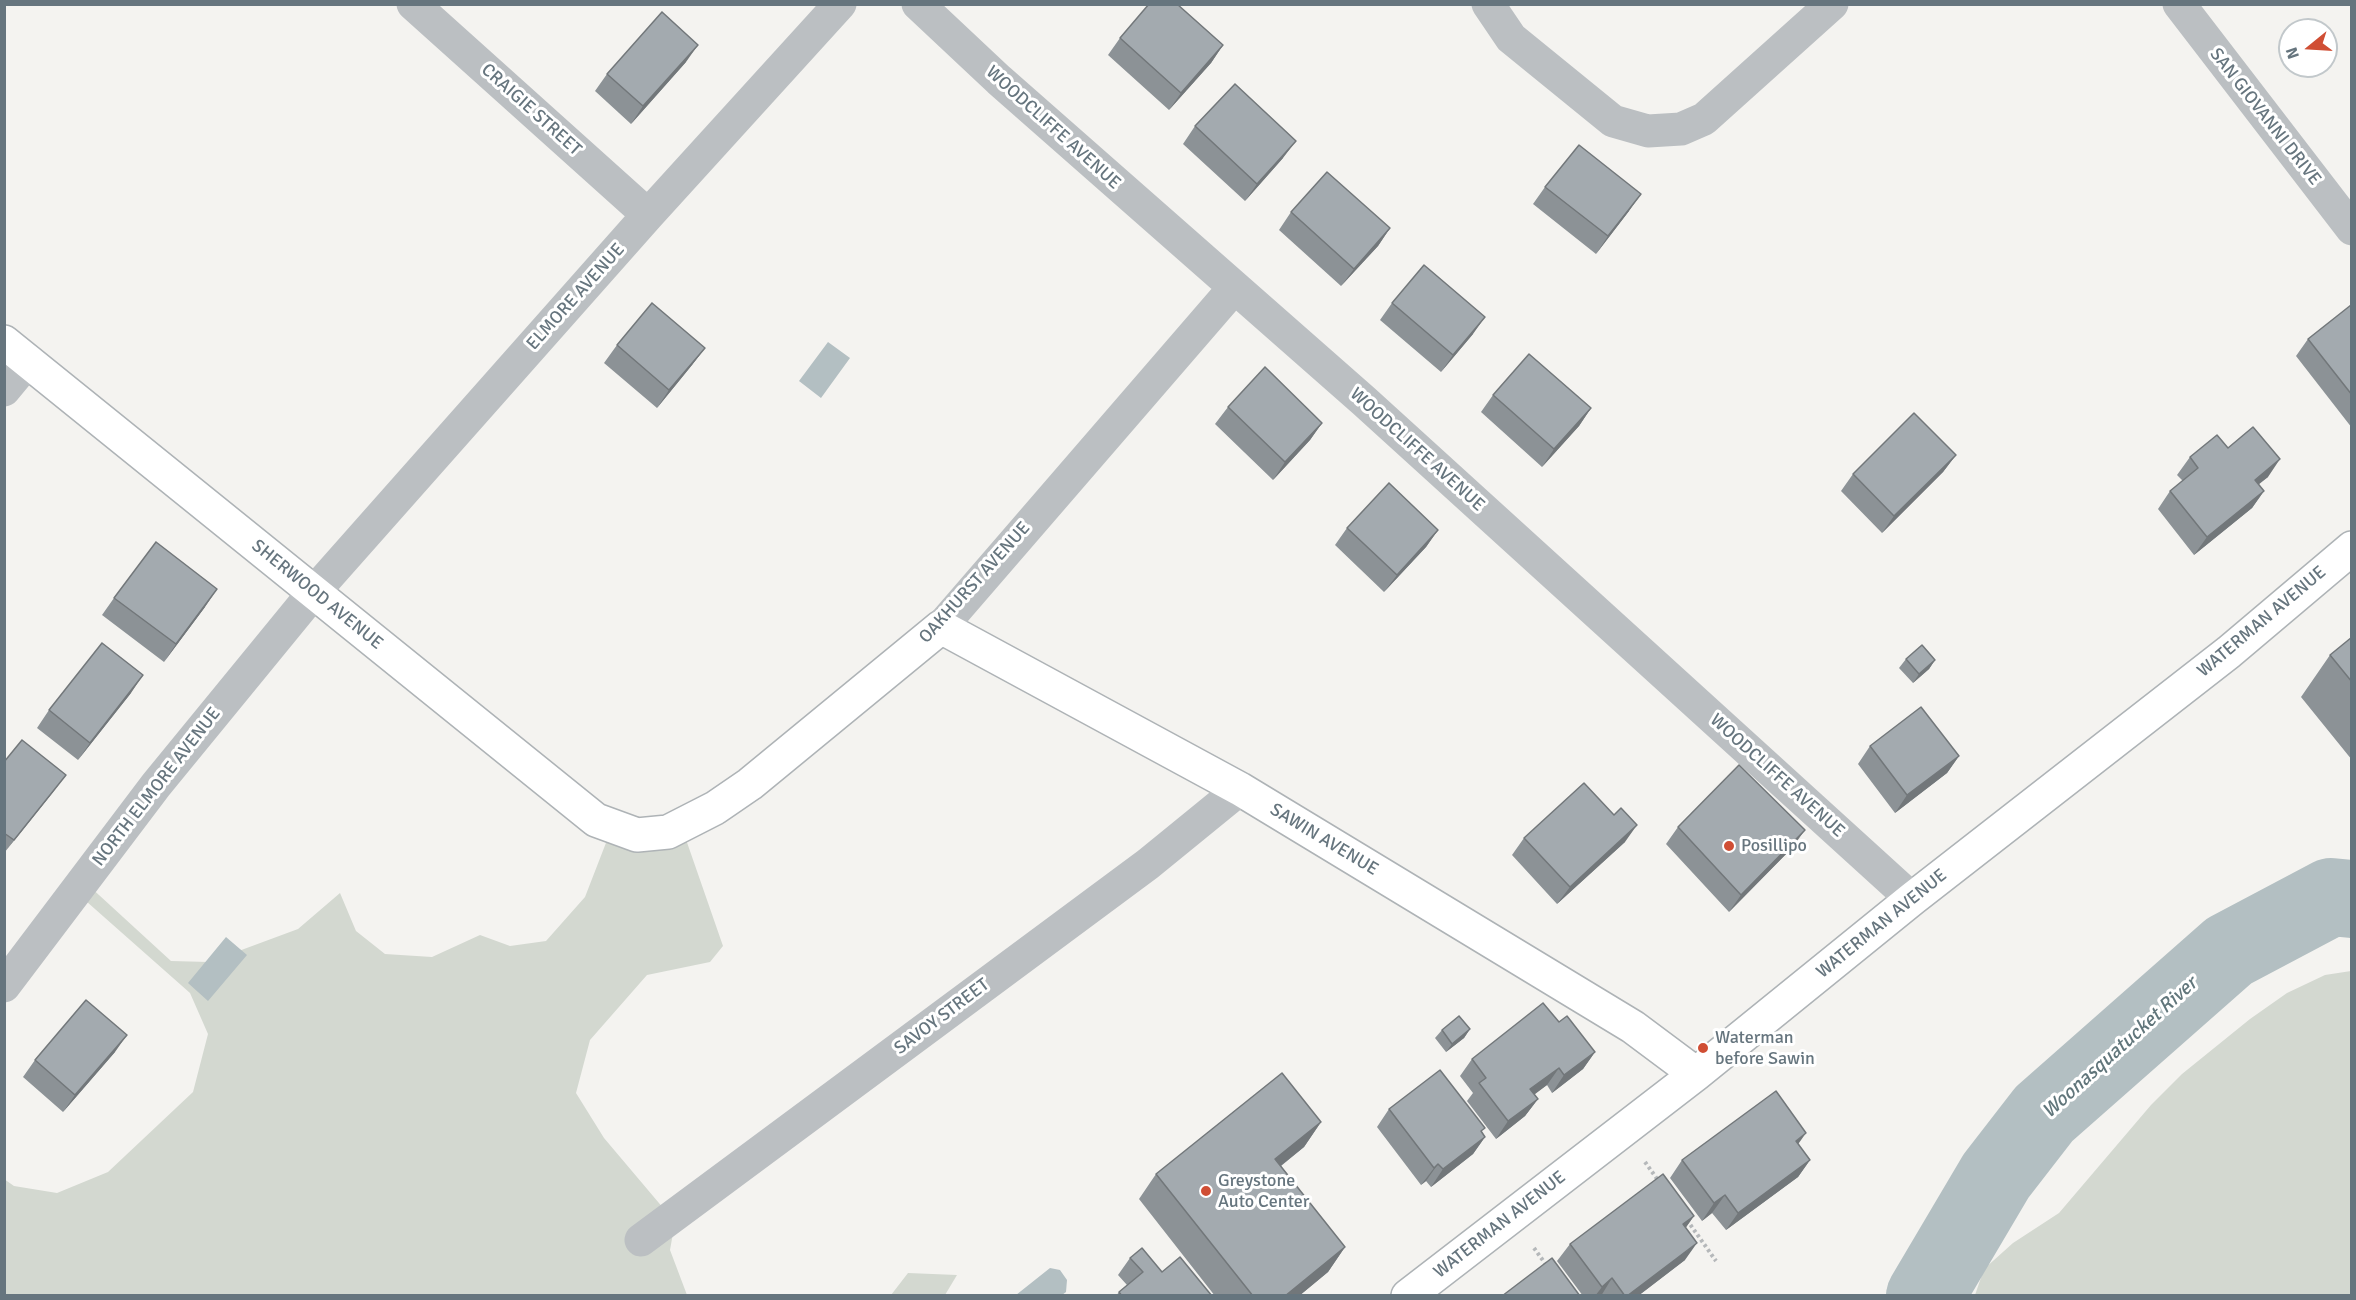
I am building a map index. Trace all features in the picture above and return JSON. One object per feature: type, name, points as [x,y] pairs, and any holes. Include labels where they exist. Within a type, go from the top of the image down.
[{"type":"street","name":"CRAIGIE STREET","points":[[413,4],[648,215]]},
{"type":"street","name":"ELMORE AVENUE","points":[[314,591],[648,215],[840,4]]},
{"type":"street","name":"WOODCLIFFE AVENUE","points":[[918,4],[999,80],[1364,401],[1912,899]]},
{"type":"street","points":[[1488,4],[1511,38],[1613,121],[1648,131],[1681,129],[1704,119],[1832,4]]},
{"type":"street","name":"SAN GIOVANNI DRIVE","points":[[2179,4],[2352,229]]},
{"type":"street","name":"OAKHURST AVENUE","points":[[637,835],[668,832],[715,808],[750,784],[941,627],[1234,288]]},
{"type":"street","points":[[4,390],[16,351]]},
{"type":"street","name":"SHERWOOD AVENUE","points":[[16,351],[596,820],[637,835]]},
{"type":"street","name":"WATERMAN AVENUE","points":[[1408,1296],[1696,1074],[1912,899],[2235,647],[2352,548]]},
{"type":"street","name":"NORTH ELMORE AVENUE","points":[[4,986],[156,785],[314,591]]},
{"type":"street","name":"SAWIN AVENUE","points":[[941,627],[1240,789],[1633,1027],[1696,1074]]},
{"type":"street","name":"SAVOY STREET","points":[[641,1240],[1148,864],[1240,789]]},
{"type":"path","points":[[1641,1157],[1661,1185]]},
{"type":"path","points":[[1682,1214],[1716,1261]]},
{"type":"path","points":[[1529,1241],[1549,1268]]},
{"type":"shaded area","points":[[828,342],[850,358],[821,398],[799,381]]},
{"type":"shaded area","points":[[616,817],[682,828],[723,946],[710,962],[647,975],[590,1040],[576,1093],[604,1138],[675,1222],[670,1250],[687,1295],[5,1295],[4,1179],[14,1186],[57,1193],[108,1172],[193,1092],[208,1034],[190,993],[78,894],[87,884],[171,961],[209,962],[298,929],[340,893],[356,931],[385,954],[432,957],[480,935],[510,946],[546,941],[585,897]]},
{"type":"shaded area","points":[[226,937],[247,955],[208,1001],[188,983]]},
{"type":"shaded area","points":[[2351,971],[2351,1295],[1975,1295],[1984,1269],[2013,1243],[2059,1213],[2151,1105],[2182,1074],[2250,1019],[2287,993],[2325,975]]},
{"type":"shaded area","points":[[1050,1268],[1060,1270],[1067,1280],[1066,1292],[1062,1295],[1016,1295]]},
{"type":"shaded area","points":[[908,1273],[957,1275],[945,1295],[891,1295]]},
{"type":"building","points":[[1149,4],[1177,4],[1223,45],[1181,93],[1120,38]]},
{"type":"building","points":[[662,12],[698,45],[643,106],[607,74]]},
{"type":"building","points":[[1235,84],[1296,141],[1257,184],[1195,126]]},
{"type":"building","points":[[1579,145],[1641,194],[1608,236],[1545,187]]},
{"type":"building","points":[[1327,172],[1390,228],[1354,269],[1291,212]]},
{"type":"building","points":[[1424,265],[1485,317],[1453,355],[1392,303]]},
{"type":"building","points":[[652,303],[705,348],[669,390],[617,345]]},
{"type":"building","points":[[2352,306],[2352,395],[2308,339]]},
{"type":"building","points":[[1529,354],[1591,408],[1554,449],[1493,395]]},
{"type":"building","points":[[1265,367],[1322,423],[1285,462],[1228,407]]},
{"type":"building","points":[[1914,413],[1956,455],[1894,516],[1853,474]]},
{"type":"building","points":[[2253,427],[2280,459],[2255,480],[2264,491],[2207,537],[2170,491],[2198,468],[2190,457],[2217,435],[2228,448]]},
{"type":"building","points":[[1389,483],[1438,530],[1397,575],[1347,528]]},
{"type":"building","points":[[156,542],[217,589],[176,644],[114,598]]},
{"type":"building","points":[[2352,637],[2352,682],[2330,655]]},
{"type":"building","points":[[102,643],[143,675],[90,743],[49,710]]},
{"type":"building","points":[[1922,645],[1935,660],[1919,674],[1906,659]]},
{"type":"building","points":[[1921,707],[1959,756],[1907,795],[1870,746]]},
{"type":"building","points":[[22,740],[66,775],[14,840],[4,833],[4,762]]},
{"type":"building","name":"Posillipo","points":[[1739,765],[1805,830],[1741,895],[1678,827]]},
{"type":"building","points":[[1584,783],[1614,815],[1621,808],[1637,825],[1570,887],[1524,838]]},
{"type":"building","points":[[86,1000],[127,1035],[75,1095],[35,1060]]},
{"type":"building","points":[[1543,1003],[1559,1022],[1567,1016],[1595,1052],[1564,1075],[1559,1068],[1530,1089],[1538,1099],[1508,1121],[1479,1083],[1486,1078],[1472,1059]]},
{"type":"building","points":[[1459,1016],[1470,1029],[1452,1044],[1442,1030]]},
{"type":"building","points":[[1440,1070],[1485,1128],[1481,1131],[1485,1137],[1443,1169],[1438,1164],[1434,1168],[1389,1109]]},
{"type":"building","name":"Greystone Auto Center","points":[[1282,1073],[1321,1122],[1275,1159],[1345,1247],[1285,1296],[1253,1296],[1156,1174]]},
{"type":"building","points":[[1776,1091],[1806,1133],[1796,1141],[1810,1160],[1738,1213],[1725,1195],[1714,1203],[1682,1160]]},
{"type":"building","points":[[1663,1174],[1694,1216],[1683,1224],[1697,1243],[1627,1296],[1612,1278],[1602,1287],[1570,1244]]},
{"type":"building","points":[[1142,1248],[1162,1272],[1180,1257],[1212,1296],[1122,1296],[1119,1292],[1143,1272],[1130,1258]]},
{"type":"building","points":[[1552,1258],[1580,1296],[1502,1296]]},
{"type":"waterway","name":"Woonasquatucket River","points":[[1925,1296],[1996,1176],[2044,1114],[2229,951],[2331,897],[2352,899]]},
{"type":"place","name":"Posillipo","points":[[1729,846]]},
{"type":"place","name":"Waterman before Sawin","points":[[1703,1048]]},
{"type":"place","name":"Greystone Auto Center","points":[[1206,1191]]}]
